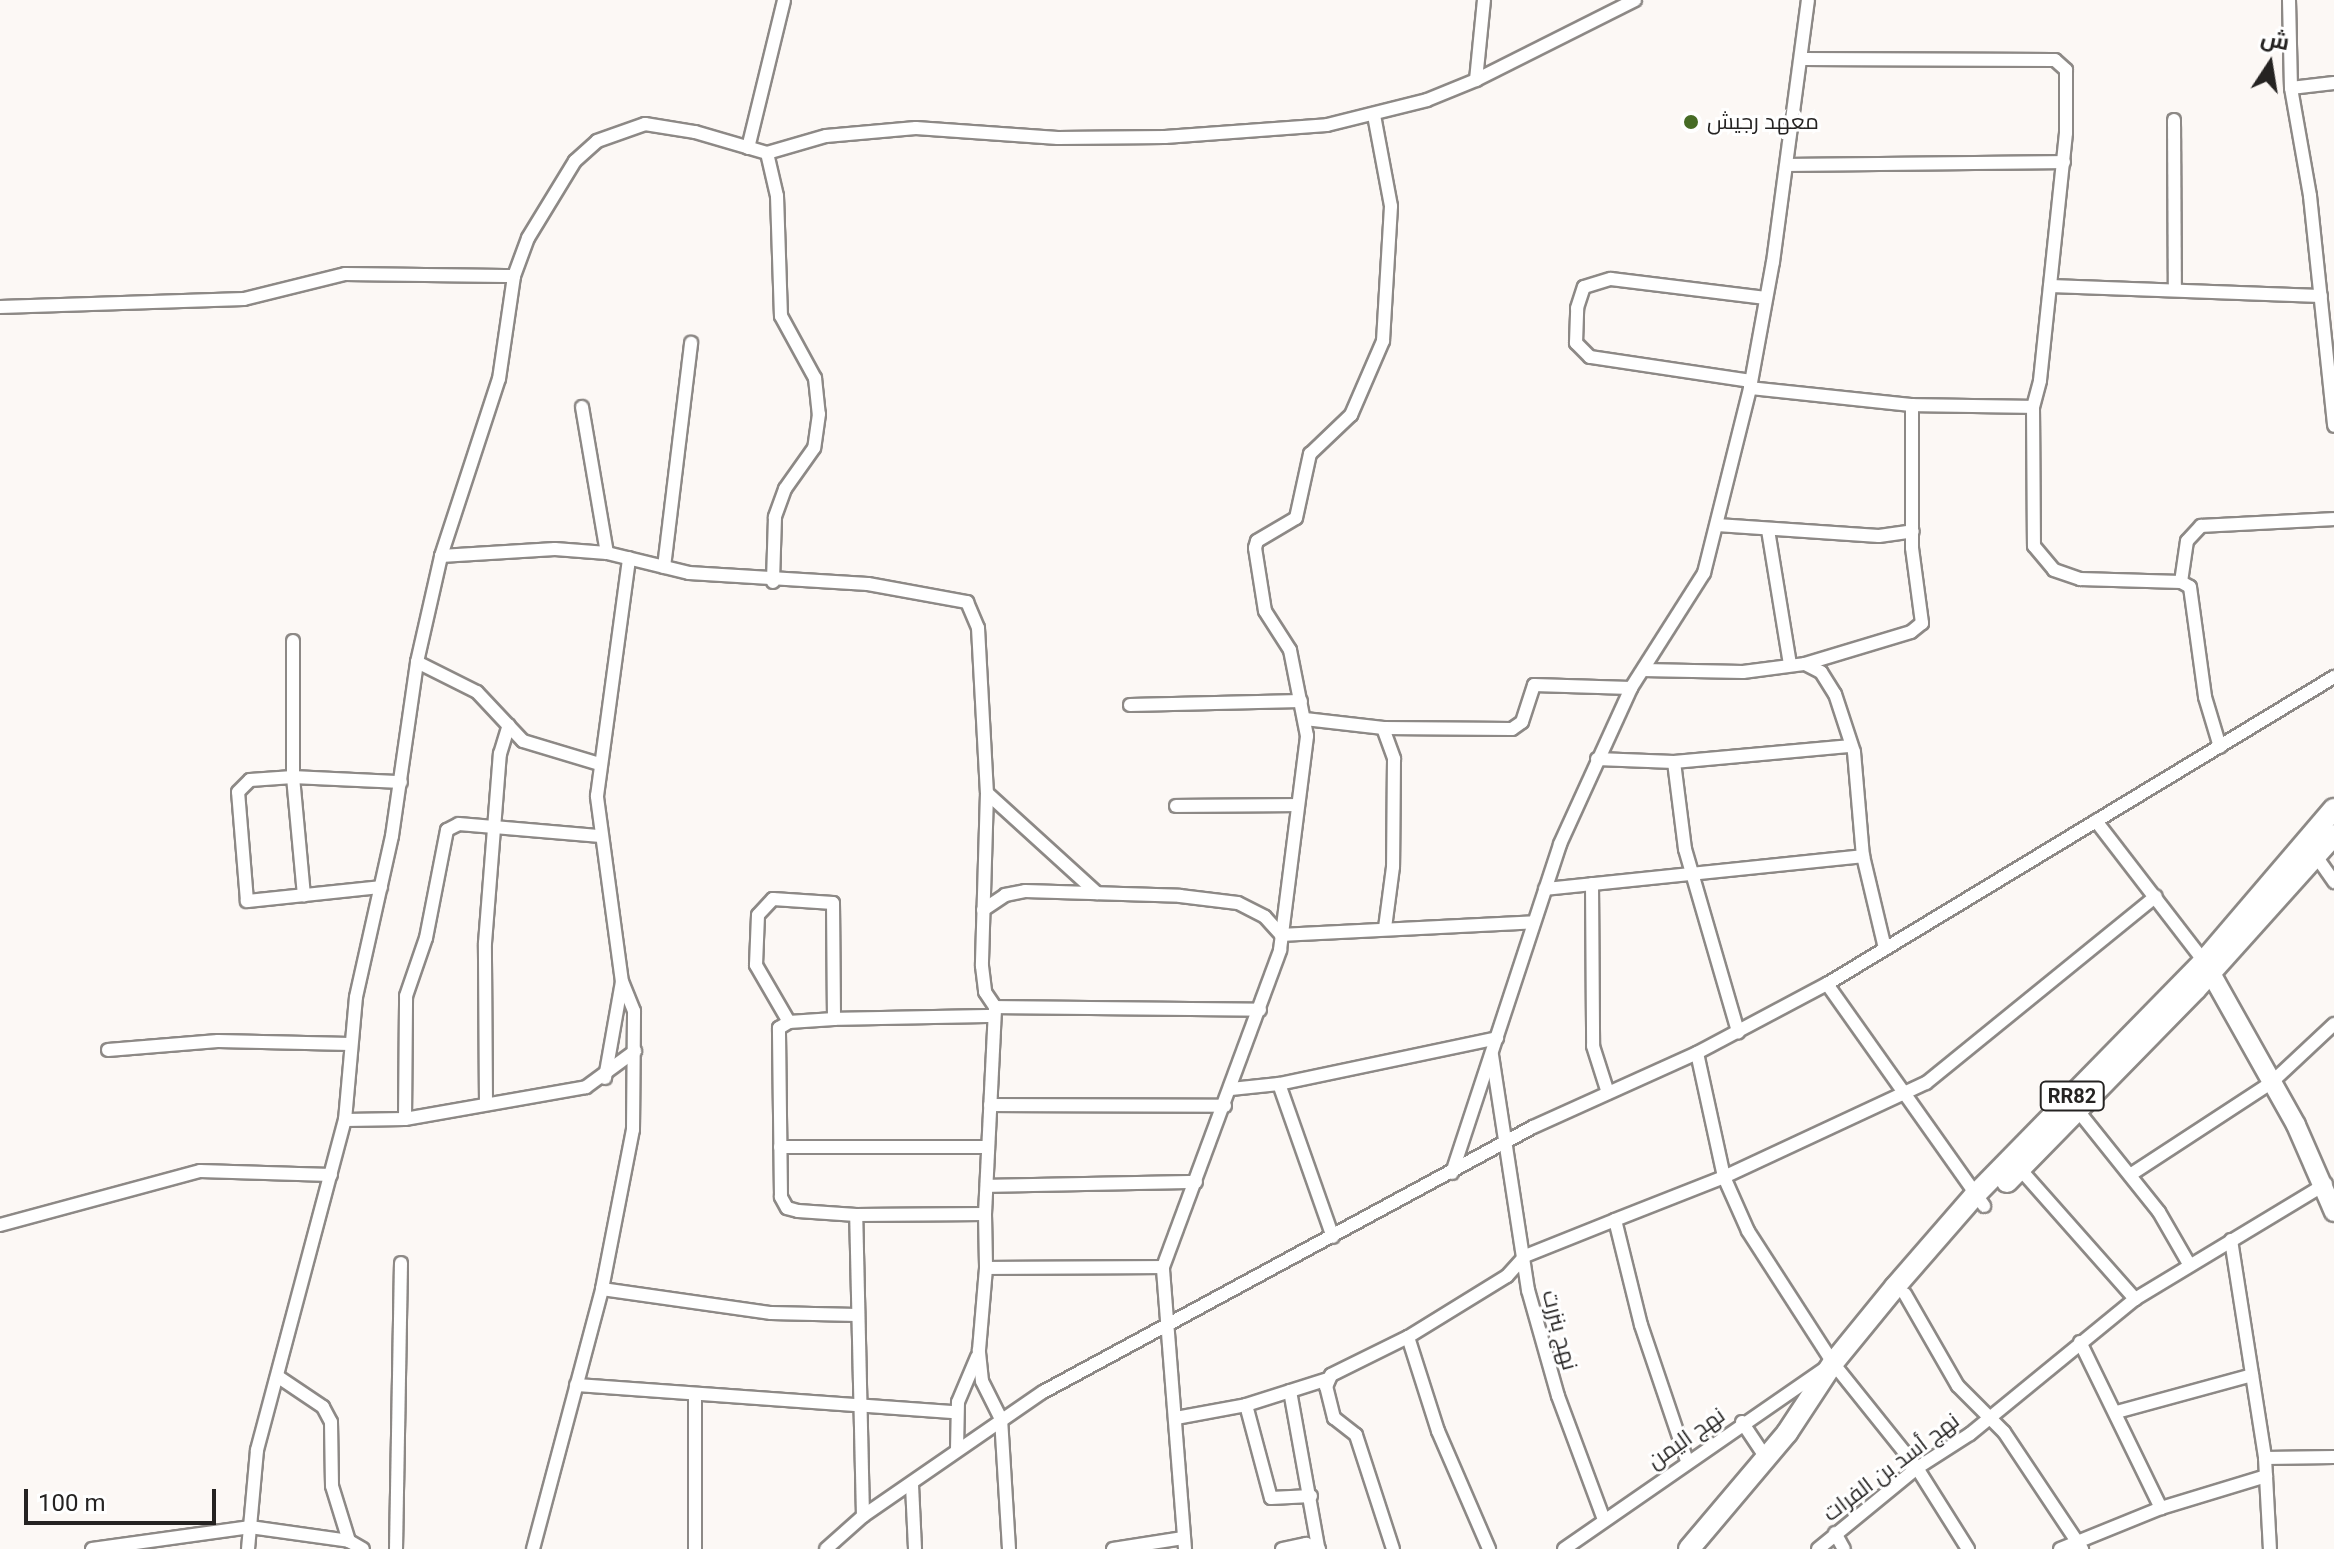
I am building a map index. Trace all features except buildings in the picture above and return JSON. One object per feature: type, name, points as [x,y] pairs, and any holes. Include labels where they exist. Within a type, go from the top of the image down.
[{"type":"main road","name":"RR82","points":[[2208,966],[2334,809]]},
{"type":"main road","name":"RR82","points":[[1838,1368],[1979,1201],[2334,835]]},
{"type":"main road","name":"RR82","points":[[1689,1549],[1797,1420],[1819,1389],[1905,1294],[1979,1201],[2020,1169],[2079,1112],[2191,983]]},
{"type":"street","points":[[748,148],[784,0]]},
{"type":"street","points":[[1476,80],[1484,0]]},
{"type":"street","points":[[248,1549],[257,1450],[280,1378],[345,1120],[350,1044],[362,959],[381,887],[401,782],[417,662],[441,556],[499,379],[514,276],[545,206],[571,165],[597,141],[630,126],[658,124],[767,153],[868,131],[1165,137],[1327,125],[1374,115],[1476,80],[1635,0]]},
{"type":"street","points":[[1452,1173],[1545,889],[1597,759],[1631,688],[1699,585],[1717,525],[1750,384],[1790,165],[1808,0]]},
{"type":"street","points":[[2289,0],[2291,88],[2321,296],[2334,426]]},
{"type":"street","points":[[1802,59],[2062,62],[2066,70],[2064,162],[2033,407],[2030,534],[2044,561],[2080,579],[2181,582]]},
{"type":"street","points":[[2291,88],[2334,83]]},
{"type":"street","points":[[1113,1549],[1184,1543],[1163,1267],[1260,1010],[1281,935],[1298,805],[1305,719],[1290,650],[1265,611],[1255,548],[1260,539],[1296,518],[1310,454],[1351,415],[1379,357],[1391,206],[1374,115]]},
{"type":"street","points":[[2174,120],[2175,289]]},
{"type":"street","points":[[767,153],[778,214],[781,316],[815,378],[819,414],[814,448],[785,489],[775,517],[773,582]]},
{"type":"street","points":[[1790,165],[2064,162]]},
{"type":"street","points":[[0,307],[255,298],[345,274],[514,276]]},
{"type":"street","points":[[1766,298],[1611,279],[1584,287],[1577,308],[1576,343],[1590,357],[1750,384],[1912,405],[2033,407]]},
{"type":"street","points":[[2050,286],[2321,296]]},
{"type":"street","points":[[664,567],[691,343]]},
{"type":"street","points":[[1643,670],[1743,672],[1805,664],[1911,632],[1922,623],[1913,531],[1912,405]]},
{"type":"street","points":[[582,407],[607,553]]},
{"type":"street","points":[[2220,747],[2205,697],[2195,599],[2181,582],[2187,541],[2201,526],[2334,519]]},
{"type":"street","points":[[1717,525],[1879,536],[1913,531]]},
{"type":"street","points":[[1768,530],[1790,664]]},
{"type":"street","points":[[441,556],[521,548],[607,553],[664,567],[773,582],[868,584],[967,602],[978,628],[987,793],[984,983],[994,1011],[985,1214],[986,1268],[979,1350],[982,1381],[1001,1419],[1009,1549]]},
{"type":"street","points":[[533,1549],[602,1289],[627,1178],[635,1051],[633,1006],[622,982],[600,836],[599,764],[629,558]]},
{"type":"street","points":[[293,641],[293,777],[304,895]]},
{"type":"street","points":[[417,662],[477,692],[529,744],[599,764]]},
{"type":"street","points":[[1805,664],[1828,680],[1851,746],[1862,806],[1863,856],[1885,948]]},
{"type":"street","points":[[826,1549],[863,1516],[912,1485],[1001,1419],[1504,1142],[1697,1053],[1827,984],[2334,677]]},
{"type":"street","points":[[1305,719],[1383,728],[1512,729],[1522,722],[1534,685],[1631,688]]},
{"type":"street","points":[[1130,705],[1301,701]]},
{"type":"street","points":[[486,1103],[485,943],[501,748],[509,725]]},
{"type":"street","points":[[1383,728],[1394,759],[1393,867],[1385,928]]},
{"type":"street","points":[[1597,759],[1674,762],[1851,746]]},
{"type":"street","points":[[1674,762],[1679,818],[1738,1032]]},
{"type":"street","points":[[381,887],[251,902],[243,891],[240,788],[250,780],[293,777],[401,782]]},
{"type":"street","points":[[987,793],[1097,893]]},
{"type":"street","points":[[1176,806],[1298,805]]},
{"type":"street","points":[[2096,821],[2208,966],[2330,1196]]},
{"type":"street","points":[[405,1119],[406,996],[426,938],[444,837],[456,824],[600,836]]},
{"type":"street","points":[[1545,889],[1863,856]]},
{"type":"street","points":[[2316,856],[2334,882]]},
{"type":"street","points":[[1592,884],[1593,1046],[1608,1093]]},
{"type":"street","points":[[983,910],[1019,891],[1238,903],[1265,917],[1281,935]]},
{"type":"street","points":[[1176,1418],[1246,1405],[1328,1379],[1408,1337],[1507,1276],[1525,1256],[1724,1177],[1926,1083],[2156,896]]},
{"type":"street","points":[[789,1022],[756,965],[758,915],[773,899],[833,903],[834,1019]]},
{"type":"street","points":[[1281,935],[1534,922]]},
{"type":"street","points":[[605,1078],[622,982]]},
{"type":"street","points":[[2191,983],[2233,1017]]},
{"type":"street","points":[[1827,984],[1901,1095],[1979,1201]]},
{"type":"street","points":[[985,1214],[856,1215],[787,1208],[781,1197],[779,1028],[789,1022],[994,1011],[1260,1010]]},
{"type":"street","points":[[2130,1175],[2272,1082],[2334,1024]]},
{"type":"street","points":[[1231,1089],[1279,1084],[1497,1038]]},
{"type":"street","points":[[108,1050],[218,1041],[350,1044]]},
{"type":"street","points":[[345,1120],[405,1119],[586,1087],[605,1078],[635,1051]]},
{"type":"street","name":"نهج بنزرت","points":[[1492,1052],[1528,1290],[1558,1396],[1604,1520]]},
{"type":"street","points":[[1697,1053],[1724,1177],[1748,1231],[1838,1368],[1917,1468],[1968,1549]]},
{"type":"street","points":[[1279,1084],[1333,1237]]},
{"type":"street","points":[[990,1105],[1225,1106]]},
{"type":"street","points":[[2079,1112],[2130,1175],[2189,1264]]},
{"type":"street","points":[[780,1147],[988,1147]]},
{"type":"street","points":[[2020,1169],[2135,1299]]},
{"type":"street","points":[[0,1225],[200,1171],[331,1175]]},
{"type":"street","points":[[987,1186],[1196,1182]]},
{"type":"street","name":"نهج أسد بن الفرات","points":[[1818,1549],[2135,1299],[2231,1240],[2330,1196]]},
{"type":"street","points":[[856,1215],[857,1403],[863,1516]]},
{"type":"street","points":[[1615,1220],[1641,1325],[1687,1461]]},
{"type":"street","points":[[2231,1240],[2265,1458],[2270,1549]]},
{"type":"street","points":[[396,1549],[401,1263]]},
{"type":"street","points":[[986,1268],[1163,1267]]},
{"type":"street","points":[[602,1289],[771,1313],[857,1315]]},
{"type":"street","points":[[1905,1294],[1958,1386],[1989,1417],[2080,1545]]},
{"type":"street","points":[[1408,1337],[1438,1431],[1489,1549]]},
{"type":"street","points":[[2080,1342],[2117,1412],[2161,1508]]},
{"type":"street","points":[[957,1449],[956,1412],[979,1350]]},
{"type":"street","name":"نهج اليمن","points":[[1564,1549],[1742,1422],[1776,1400],[1838,1368]]},
{"type":"street","points":[[2117,1412],[2252,1375]]},
{"type":"street","points":[[280,1378],[323,1407],[331,1422],[332,1486],[349,1541]]},
{"type":"street","points":[[1328,1379],[1334,1418],[1356,1435],[1393,1549]]},
{"type":"street","points":[[576,1385],[956,1412]]},
{"type":"street","points":[[1282,1549],[1318,1547],[1290,1391]]},
{"type":"street","points":[[695,1395],[695,1549]]},
{"type":"street","points":[[1776,1400],[1797,1420]]},
{"type":"street","points":[[1246,1405],[1271,1498],[1311,1496]]},
{"type":"street","points":[[1742,1422],[1766,1458]]},
{"type":"street","points":[[2265,1458],[2334,1457]]},
{"type":"street","points":[[2060,1549],[2080,1545],[2161,1508],[2266,1476]]},
{"type":"street","points":[[912,1485],[915,1549]]},
{"type":"street","points":[[92,1549],[250,1527],[349,1541],[363,1549]]},
{"type":"street","points":[[1835,1533],[1844,1549]]},
{"type":"place","name":"معهد رجيش","points":[[1691,122]]}]
